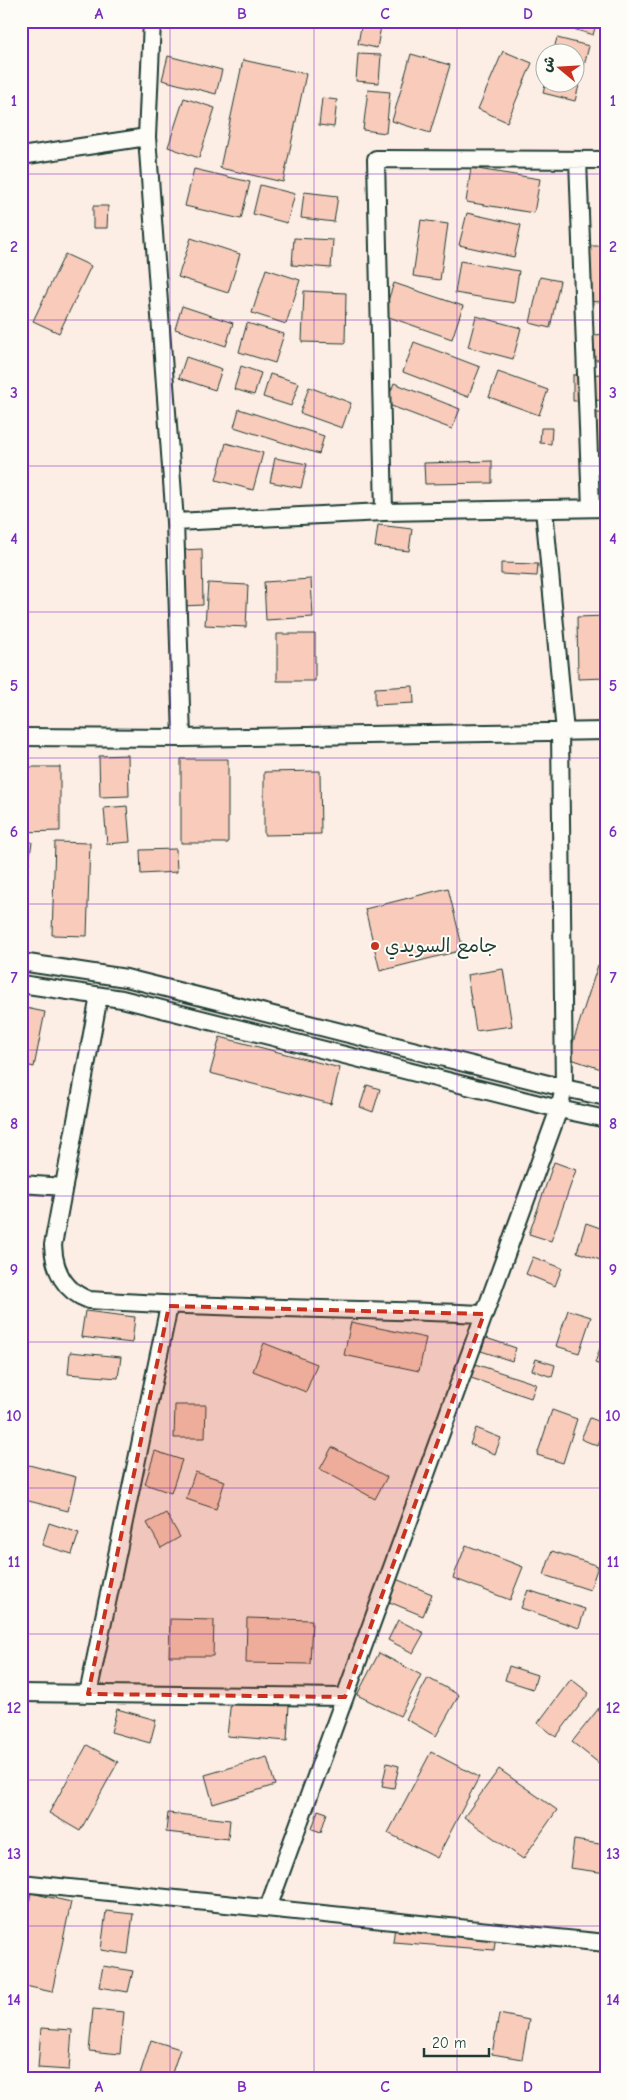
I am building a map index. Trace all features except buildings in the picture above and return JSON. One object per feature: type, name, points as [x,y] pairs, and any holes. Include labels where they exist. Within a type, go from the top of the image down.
[{"type":"street","points":[[152,21],[146,137],[175,522],[182,738]]},
{"type":"street","points":[[21,156],[146,137]]},
{"type":"street","points":[[384,512],[376,159],[606,160]]},
{"type":"street","points":[[175,522],[384,512],[598,508],[578,160]]},
{"type":"street","points":[[268,1908],[564,1088],[563,732],[544,509]]},
{"type":"street","points":[[21,737],[182,738],[606,731]]},
{"type":"street","points":[[21,962],[126,978],[606,1097]]},
{"type":"street","points":[[21,984],[122,999],[340,1052],[558,1109],[606,1119]]},
{"type":"street","points":[[99,996],[53,1245],[53,1258],[57,1270],[69,1289],[78,1296],[89,1300],[170,1306],[379,1309],[484,1314]]},
{"type":"street","points":[[21,1184],[64,1187]]},
{"type":"street","points":[[88,1694],[170,1306]]},
{"type":"street","points":[[21,1693],[345,1697]]},
{"type":"street","points":[[21,1883],[606,1944]]},
{"type":"highlighted area","points":[[169,1306],[484,1314],[345,1697],[88,1694]]},
{"type":"place","name":"جامع السويدي","points":[[375,946]]}]
